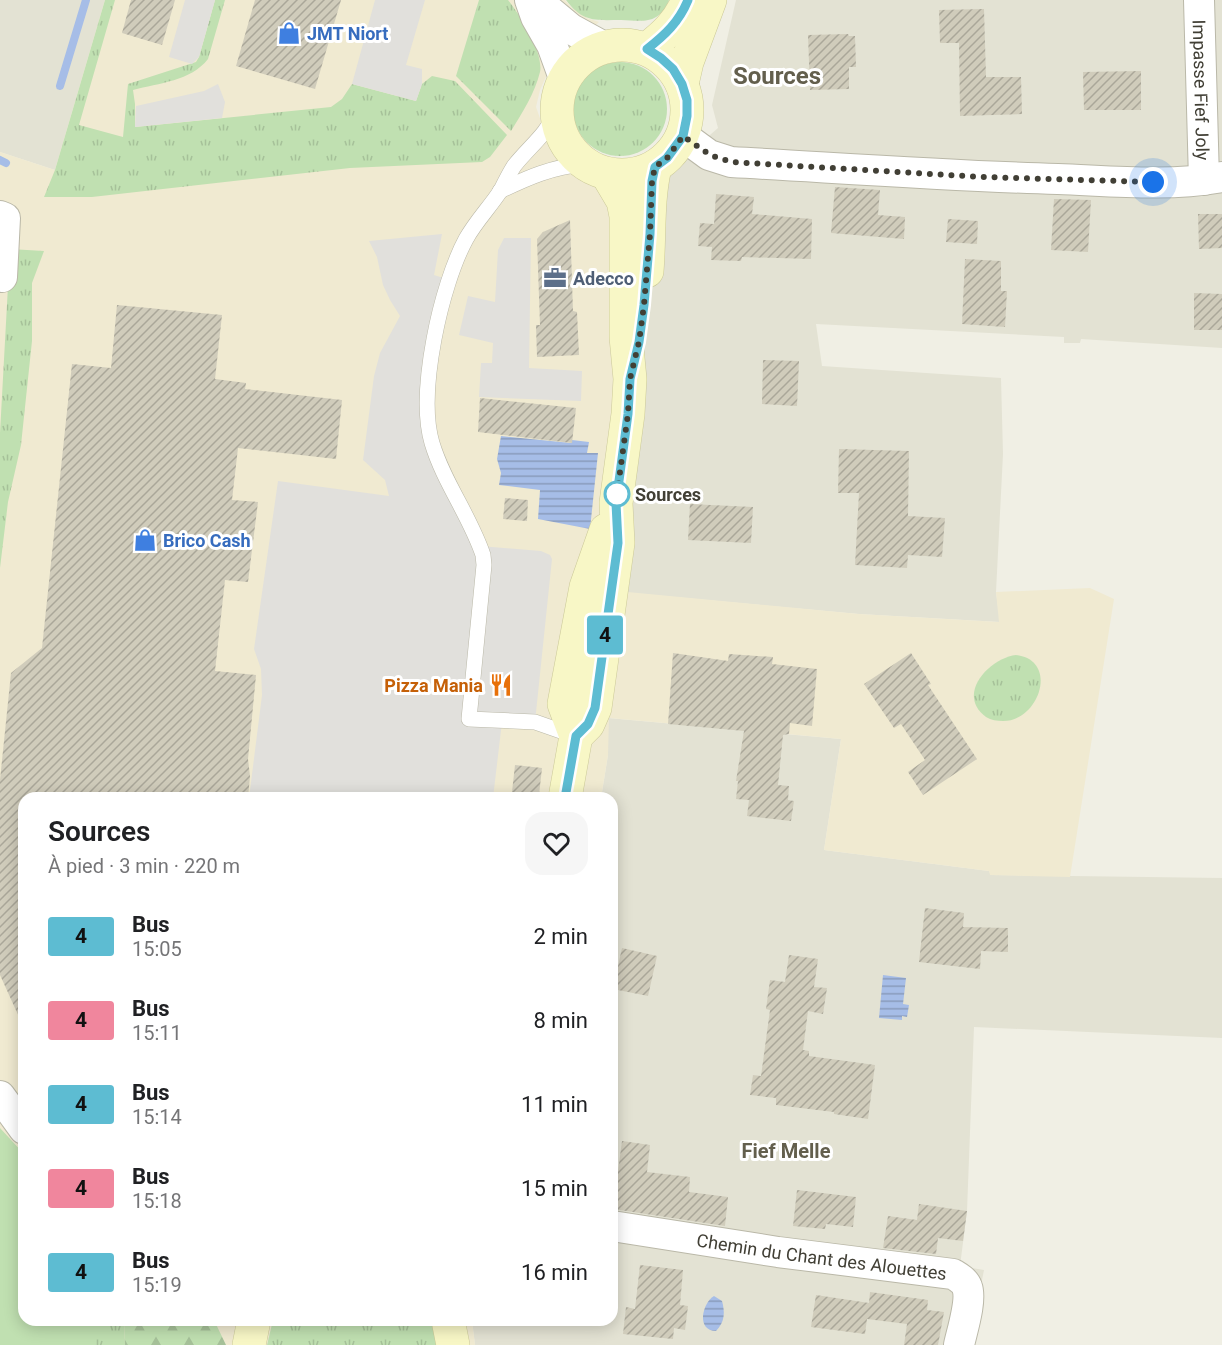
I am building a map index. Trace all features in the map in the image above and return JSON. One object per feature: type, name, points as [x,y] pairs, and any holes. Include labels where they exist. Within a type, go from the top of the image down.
[{"type":"main road","points":[[647,49],[679,20],[688,0]]},
{"type":"main road","points":[[682,84],[687,62],[710,0]]},
{"type":"main road","points":[[566,792],[576,736],[564,704],[586,587],[616,503],[628,414],[630,379],[626,338],[626,216],[623,201],[596,169],[573,154],[559,128],[556,112],[558,95],[564,78],[574,65],[588,54],[604,47],[618,45],[647,49],[673,69],[682,84],[687,100],[683,136],[667,158],[640,174],[623,176],[596,169]]},
{"type":"main road","points":[[630,379],[639,342],[644,305],[650,234],[650,201],[655,167]]},
{"type":"main road","points":[[449,1326],[453,1345]]},
{"type":"street","points":[[530,0],[536,17],[552,45],[564,78]]},
{"type":"street","points":[[536,0],[571,29],[604,47]]},
{"type":"street","name":"Impasse Fief Joly","points":[[1198,0],[1213,178]]},
{"type":"street","points":[[683,136],[710,155],[731,162],[982,177],[1153,182],[1213,178]]},
{"type":"street","points":[[0,216],[5,218],[2,277]]},
{"type":"street","points":[[0,1096],[18,1121]]},
{"type":"street","name":"Chemin du Chant des Alouettes","points":[[618,1227],[778,1252],[953,1274],[967,1287],[968,1299],[959,1345]]},
{"type":"lane","points":[[556,112],[548,129],[513,168],[500,191],[466,239],[450,280],[432,354],[428,403],[431,441],[483,555],[484,565],[469,719],[535,722],[576,736]]},
{"type":"lane","points":[[500,191],[540,172],[564,166],[596,169]]},
{"type":"shaded area","points":[[0,0],[105,0],[55,170],[0,152]]},
{"type":"shaded area","points":[[105,0],[565,0],[587,18],[599,22],[549,70],[540,90],[536,107],[552,152],[583,179],[605,191],[614,215],[614,418],[596,589],[859,614],[999,622],[996,592],[1090,588],[1114,599],[1070,877],[990,875],[989,871],[824,850],[841,739],[609,718],[608,755],[602,792],[18,792],[18,1326],[473,1326],[475,1345],[0,1345],[0,152],[55,170]]},
{"type":"shaded area","points":[[185,0],[215,0],[199,57],[192,64],[169,57]]},
{"type":"shaded area","points":[[375,0],[425,0],[406,65],[422,69],[422,84],[416,101],[352,84]]},
{"type":"shaded area","points":[[736,0],[1222,0],[1222,348],[1081,339],[1080,343],[1064,343],[1064,337],[816,324],[822,366],[1001,378],[1003,454],[996,592],[1000,622],[859,614],[596,590],[605,191],[642,185],[670,170],[718,128],[712,105]]},
{"type":"shaded area","points":[[218,84],[225,102],[222,118],[135,127],[136,106],[204,91]]},
{"type":"shaded area","points":[[442,234],[434,275],[450,280],[429,423],[480,546],[541,551],[550,555],[552,559],[535,722],[502,722],[494,792],[250,792],[262,695],[261,669],[254,649],[278,481],[389,496],[385,480],[363,460],[374,376],[380,353],[400,316],[383,285],[377,257],[369,241]]},
{"type":"shaded area","points":[[504,238],[531,238],[529,368],[582,371],[581,401],[479,397],[481,363],[492,363],[493,343],[459,335],[468,296],[495,302],[498,250]]},
{"type":"shaded area","points":[[608,718],[841,739],[824,850],[989,871],[991,875],[1222,878],[1222,1038],[974,1027],[967,1211],[960,1266],[984,1270],[969,1345],[475,1345],[473,1326],[618,1326],[618,792],[602,792],[608,755]]},
{"type":"green space","points":[[105,0],[115,0],[79,125],[123,137],[128,84],[196,62],[215,0],[225,0],[208,59],[201,66],[184,77],[133,90],[135,127],[331,107],[342,99],[352,84],[416,101],[422,84],[432,76],[455,81],[507,135],[490,157],[482,162],[350,168],[92,197],[44,197],[55,170]]},
{"type":"green space","points":[[479,0],[508,0],[524,24],[538,55],[540,72],[538,80],[528,103],[511,131],[456,76]]},
{"type":"green space","points":[[566,0],[669,0],[655,18],[636,21],[590,19],[578,13]]},
{"type":"green space","points":[[620,62],[638,65],[653,76],[664,91],[667,109],[664,127],[653,142],[638,153],[620,156],[602,153],[587,142],[576,127],[573,109],[576,91],[587,76],[602,65]]},
{"type":"green space","points":[[10,249],[44,251],[32,283],[32,341],[21,445],[8,502],[0,568],[0,433]]},
{"type":"green space","points":[[1016,655],[1029,659],[1037,667],[1041,678],[1040,690],[1027,711],[1016,718],[1003,721],[990,719],[977,708],[974,698],[975,688],[987,670],[996,663]]},
{"type":"green space","points":[[0,1128],[18,1148],[18,1326],[95,1326],[95,1345],[0,1345]]},
{"type":"green space","points":[[95,1326],[124,1326],[125,1345],[95,1345]]},
{"type":"green space","points":[[124,1326],[217,1326],[226,1345],[125,1345]]},
{"type":"green space","points":[[272,1326],[434,1326],[439,1345],[267,1345]]},
{"type":"water","points":[[501,436],[571,443],[572,440],[589,442],[587,453],[598,453],[590,529],[538,519],[540,490],[499,485],[501,473],[497,459]]},
{"type":"water","points":[[883,975],[906,978],[903,1004],[909,1005],[907,1017],[902,1016],[902,1020],[879,1018]]},
{"type":"water","points":[[714,1296],[722,1301],[724,1309],[723,1320],[716,1331],[710,1330],[703,1322],[706,1304]]},
{"type":"building","points":[[131,0],[175,0],[162,45],[122,33]]},
{"type":"building","name":"JMT Niort","points":[[255,0],[341,0],[315,89],[236,66]]},
{"type":"building","points":[[984,9],[986,77],[1021,77],[1022,114],[960,116],[959,43],[940,43],[939,10]]},
{"type":"building","points":[[848,34],[855,36],[856,67],[849,67],[849,89],[810,90],[808,35]]},
{"type":"building","points":[[1141,71],[1141,110],[1084,110],[1083,72]]},
{"type":"building","points":[[835,187],[880,190],[878,215],[905,217],[904,239],[831,233]]},
{"type":"building","points":[[716,194],[754,197],[752,214],[812,219],[811,259],[742,257],[741,261],[711,260],[712,247],[698,246],[700,223],[714,224]]},
{"type":"building","points":[[1054,199],[1091,200],[1088,252],[1051,250]]},
{"type":"building","points":[[1198,214],[1222,214],[1222,248],[1199,249]]},
{"type":"building","points":[[948,219],[978,221],[977,244],[946,242]]},
{"type":"building","name":"Adecco","points":[[570,220],[573,311],[577,312],[579,355],[537,357],[536,325],[540,325],[537,239],[543,232]]},
{"type":"building","points":[[965,259],[1001,261],[1001,291],[1007,291],[1005,327],[962,324]]},
{"type":"building","points":[[1194,293],[1222,294],[1222,330],[1194,330]]},
{"type":"building","points":[[117,305],[222,315],[215,379],[246,383],[245,389],[342,400],[336,459],[238,448],[232,500],[258,502],[248,582],[225,580],[215,671],[256,675],[248,759],[249,792],[18,792],[18,1015],[0,975],[0,780],[11,673],[42,648],[72,364],[111,368]]},
{"type":"building","points":[[763,360],[799,361],[797,406],[762,404]]},
{"type":"building","points":[[480,398],[576,408],[572,443],[478,432]]},
{"type":"building","points":[[839,449],[909,451],[908,516],[945,518],[942,557],[908,555],[907,568],[855,565],[859,493],[838,493]]},
{"type":"building","points":[[505,498],[528,500],[527,521],[503,519]]},
{"type":"building","points":[[690,504],[753,507],[751,543],[688,540]]},
{"type":"building","points":[[673,653],[728,661],[729,654],[773,657],[772,664],[817,669],[812,726],[790,723],[789,734],[783,735],[778,785],[789,786],[788,800],[794,801],[791,821],[747,816],[749,800],[736,799],[738,781],[736,781],[744,731],[668,724]]},
{"type":"building","points":[[911,653],[931,684],[928,685],[977,759],[923,795],[908,772],[925,760],[901,724],[894,728],[864,684]]},
{"type":"building","points":[[515,765],[542,768],[539,792],[512,792]]},
{"type":"building","points":[[925,908],[964,913],[963,927],[1008,928],[1008,952],[981,951],[980,969],[919,962]]},
{"type":"building","points":[[622,948],[657,956],[648,996],[618,990],[618,966]]},
{"type":"building","points":[[789,955],[818,959],[814,987],[827,988],[823,1014],[808,1011],[803,1050],[809,1051],[809,1056],[875,1065],[868,1119],[834,1114],[834,1112],[776,1105],[776,1098],[750,1095],[753,1075],[761,1076],[770,1010],[766,1009],[770,980],[785,982]]},
{"type":"building","points":[[622,1141],[650,1145],[647,1172],[690,1177],[689,1192],[728,1197],[725,1226],[618,1210],[618,1171]]},
{"type":"building","points":[[797,1190],[856,1197],[853,1227],[826,1224],[825,1229],[793,1226]]},
{"type":"building","points":[[919,1204],[967,1211],[963,1241],[938,1238],[936,1254],[883,1248],[888,1216],[917,1220]]},
{"type":"building","points":[[640,1265],[683,1270],[680,1305],[688,1306],[685,1330],[674,1328],[673,1339],[623,1334],[626,1307],[635,1309]]},
{"type":"building","points":[[870,1292],[928,1300],[927,1310],[944,1312],[938,1345],[904,1345],[907,1324],[867,1319],[865,1334],[811,1327],[816,1295],[869,1303]]},
{"type":"waterway","points":[[60,86],[86,0]]},
{"type":"waterway","points":[[0,160],[6,163]]},
{"type":"bus line","name":"4","points":[[566,792],[576,736],[588,724],[595,708],[618,543],[616,503],[628,414],[630,379],[639,342],[644,305],[652,181],[655,167],[667,158],[683,136],[687,116],[687,100],[682,84],[673,69],[647,49],[679,20],[688,0]]},
{"type":"place","name":"JMT Niort","points":[[289,33]]},
{"type":"place","name":"Adecco","points":[[555,278]]},
{"type":"place","name":"Sources","points":[[617,494]]},
{"type":"place","name":"Brico Cash","points":[[145,540]]},
{"type":"place","name":"Pizza Mania","points":[[501,685]]},
{"type":"district","name":"Sources","points":[[777,76]]},
{"type":"district","name":"Fief Melle","points":[[786,1151]]},
{"type":"route","points":[[617,494],[628,414],[630,379],[639,342],[644,305],[652,181],[655,167],[667,158],[683,136],[710,155],[731,162],[982,177],[1153,182]]}]
